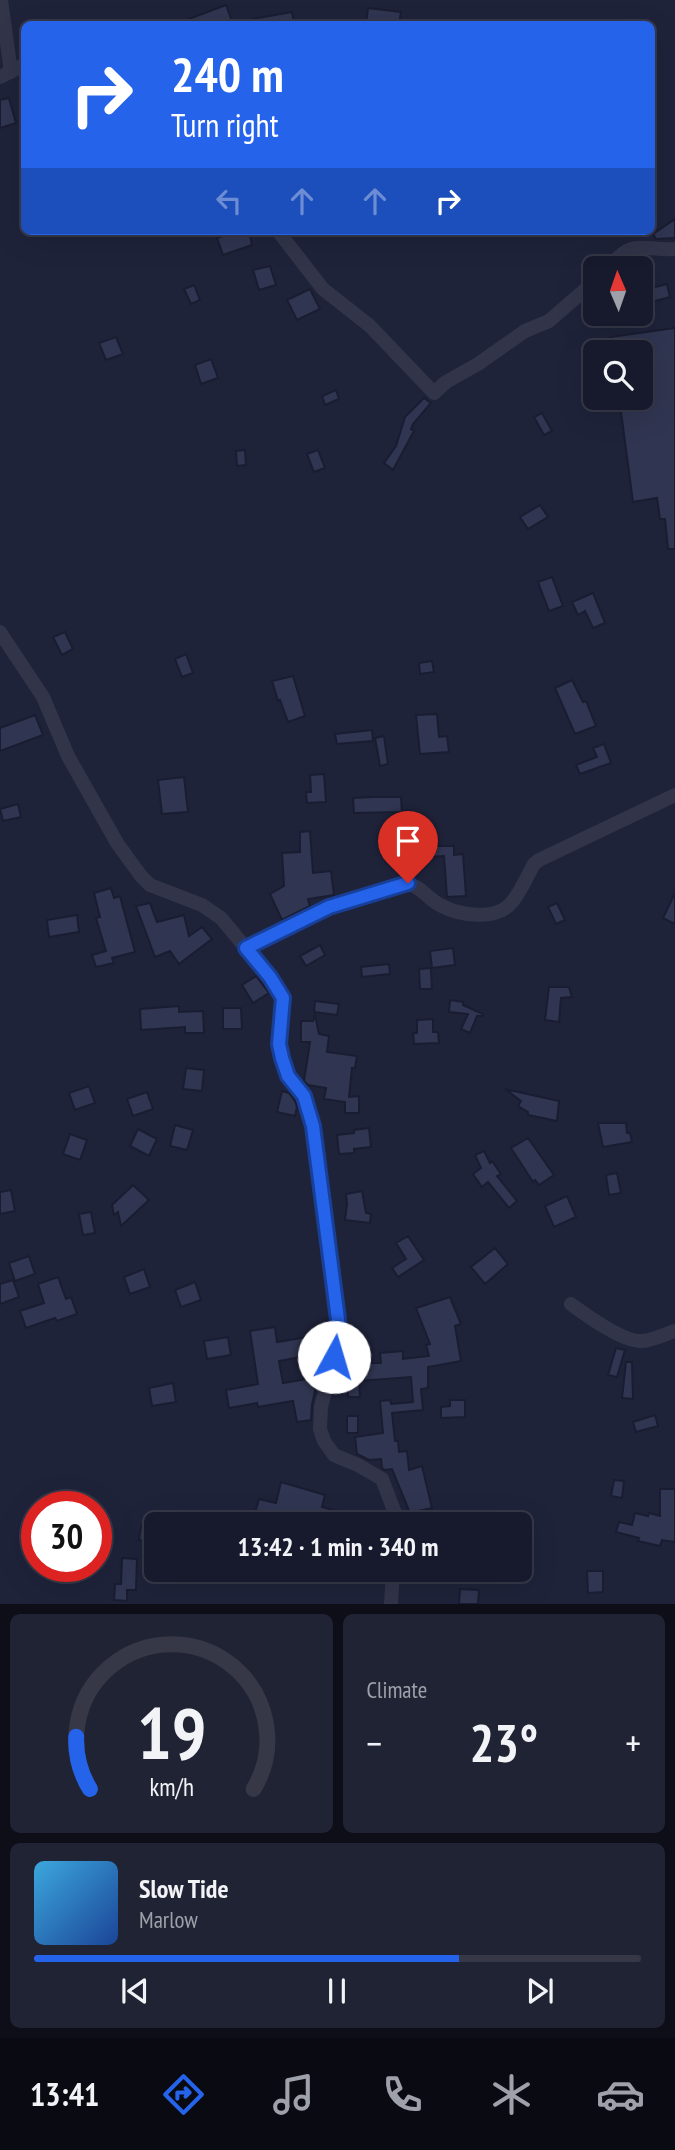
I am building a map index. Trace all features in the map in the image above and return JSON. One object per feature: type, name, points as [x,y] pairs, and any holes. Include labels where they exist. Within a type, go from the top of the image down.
[{"type":"street","points":[[1,0],[12,71]]},
{"type":"street","points":[[281,235],[323,289],[370,326],[435,393],[446,382],[478,364],[525,331],[549,321],[583,291]]},
{"type":"street","points":[[618,256],[636,246],[675,249]]},
{"type":"street","points":[[0,632],[43,697],[68,755],[117,843],[141,876],[150,885],[202,905],[221,918],[270,977],[283,998],[279,1044],[288,1076],[304,1096],[313,1126],[340,1335],[321,1407],[320,1429],[324,1441],[334,1455],[382,1479],[395,1512]]},
{"type":"street","points":[[246,948],[329,907],[404,883],[414,885],[451,910],[470,915],[495,913],[512,904],[534,864],[539,860],[675,795]]},
{"type":"street","points":[[570,1304],[602,1326],[634,1340],[643,1341],[675,1331]]},
{"type":"street","points":[[391,1604],[392,1582]]},
{"type":"building","points":[[226,5],[232,21],[183,21]]},
{"type":"building","points":[[368,8],[401,12],[400,21],[366,21]]},
{"type":"building","points":[[292,12],[294,21],[253,21]]},
{"type":"building","points":[[9,98],[16,123],[0,128],[0,100]]},
{"type":"building","points":[[675,219],[675,238],[656,239],[655,233]]},
{"type":"building","points":[[226,235],[250,235],[252,245],[223,255],[217,238]]},
{"type":"building","points":[[270,266],[276,285],[259,290],[253,270]]},
{"type":"building","points":[[667,284],[670,297],[653,302],[653,288]]},
{"type":"building","points":[[194,285],[200,300],[191,304],[184,289]]},
{"type":"building","points":[[310,289],[320,309],[297,320],[287,300]]},
{"type":"building","points":[[675,328],[675,549],[668,549],[665,519],[660,519],[657,498],[633,502],[621,410],[653,410],[653,340],[610,340],[610,337]]},
{"type":"building","points":[[116,337],[123,354],[106,360],[99,343]]},
{"type":"building","points":[[211,359],[218,378],[201,384],[195,365]]},
{"type":"building","points":[[336,390],[339,399],[325,405],[322,396]]},
{"type":"building","points":[[424,398],[431,403],[413,424],[411,429],[414,431],[393,470],[384,463],[396,446],[405,417]]},
{"type":"building","points":[[542,413],[552,431],[544,435],[534,417]]},
{"type":"building","points":[[245,450],[246,465],[237,466],[236,451]]},
{"type":"building","points":[[318,450],[325,468],[314,472],[307,454]]},
{"type":"building","points":[[540,505],[548,517],[528,529],[520,517]]},
{"type":"building","points":[[552,577],[563,606],[549,611],[538,582]]},
{"type":"building","points":[[593,593],[605,623],[593,628],[585,611],[578,615],[572,602]]},
{"type":"building","points":[[65,632],[73,649],[62,655],[53,637]]},
{"type":"building","points":[[186,654],[193,673],[182,677],[175,659]]},
{"type":"building","points":[[432,661],[434,672],[420,674],[419,663]]},
{"type":"building","points":[[293,676],[305,716],[288,722],[272,681]]},
{"type":"building","points":[[572,680],[583,702],[586,701],[596,726],[575,734],[555,688]]},
{"type":"building","points":[[437,714],[439,737],[447,736],[449,752],[420,754],[416,715]]},
{"type":"building","points":[[35,715],[43,735],[0,751],[0,728]]},
{"type":"building","points":[[372,730],[373,741],[337,744],[335,734]]},
{"type":"building","points":[[384,736],[388,764],[380,766],[375,738]]},
{"type":"building","points":[[604,744],[611,763],[580,774],[576,765],[597,757],[593,748]]},
{"type":"building","points":[[324,774],[326,802],[307,803],[306,792],[311,792],[310,775]]},
{"type":"building","points":[[184,777],[188,812],[162,814],[158,780]]},
{"type":"building","points":[[401,797],[402,812],[354,813],[353,798]]},
{"type":"building","points":[[18,804],[21,817],[3,821],[0,809]]},
{"type":"building","points":[[310,831],[313,873],[331,871],[334,895],[308,899],[310,906],[282,920],[270,894],[284,886],[282,853],[300,852],[300,832]]},
{"type":"building","points":[[416,837],[417,842],[438,840],[438,846],[454,846],[454,855],[463,854],[466,896],[447,897],[444,856],[428,855],[386,862],[384,848],[402,846],[401,839]]},
{"type":"building","points":[[111,888],[114,898],[120,896],[135,952],[112,958],[114,963],[96,967],[92,955],[106,951],[96,918],[100,917],[94,893]]},
{"type":"building","points":[[675,893],[675,924],[663,918]]},
{"type":"building","points":[[150,903],[157,922],[184,915],[189,936],[202,927],[212,939],[179,964],[170,951],[155,957],[136,906]]},
{"type":"building","points":[[557,903],[565,920],[556,924],[548,907]]},
{"type":"building","points":[[77,915],[79,932],[49,937],[47,920]]},
{"type":"building","points":[[320,945],[325,955],[306,966],[300,956]]},
{"type":"building","points":[[453,948],[455,965],[432,968],[430,951]]},
{"type":"building","points":[[389,964],[390,974],[362,977],[361,967]]},
{"type":"building","points":[[431,968],[432,989],[420,989],[419,969]]},
{"type":"building","points":[[256,976],[269,993],[253,1003],[242,985]]},
{"type":"building","points":[[549,987],[569,987],[572,997],[561,998],[559,1022],[545,1020]]},
{"type":"building","points":[[450,1000],[463,1002],[463,1005],[483,1014],[477,1016],[470,1033],[461,1029],[468,1014],[449,1012]]},
{"type":"building","points":[[315,1001],[339,1004],[337,1015],[314,1012]]},
{"type":"building","points":[[179,1006],[179,1012],[203,1011],[204,1033],[185,1033],[185,1027],[141,1030],[140,1009]]},
{"type":"building","points":[[223,1008],[241,1008],[242,1029],[223,1029]]},
{"type":"building","points":[[315,1015],[319,1034],[329,1036],[327,1052],[357,1056],[355,1068],[352,1068],[349,1097],[359,1096],[359,1113],[345,1113],[345,1102],[324,1099],[326,1088],[308,1085],[304,1081],[310,1042],[301,1042],[301,1021],[313,1021]]},
{"type":"building","points":[[433,1019],[433,1032],[438,1032],[439,1043],[414,1044],[413,1033],[417,1033],[417,1020]]},
{"type":"building","points":[[186,1068],[204,1070],[202,1091],[183,1089]]},
{"type":"building","points":[[89,1086],[95,1103],[75,1110],[69,1093]]},
{"type":"building","points":[[505,1089],[559,1101],[557,1121],[528,1115],[528,1112],[518,1106],[521,1101]]},
{"type":"building","points":[[282,1091],[289,1093],[295,1101],[295,1116],[277,1112]]},
{"type":"building","points":[[147,1092],[153,1109],[133,1116],[127,1099]]},
{"type":"building","points":[[598,1123],[626,1123],[632,1142],[603,1147]]},
{"type":"building","points":[[175,1125],[193,1130],[187,1150],[170,1146]]},
{"type":"building","points":[[369,1128],[371,1147],[354,1149],[354,1153],[339,1154],[337,1135]]},
{"type":"building","points":[[138,1129],[157,1139],[149,1156],[130,1146]]},
{"type":"building","points":[[70,1134],[87,1140],[80,1160],[63,1154]]},
{"type":"building","points":[[528,1138],[554,1175],[539,1185],[535,1180],[533,1182],[511,1148]]},
{"type":"building","points":[[484,1151],[490,1163],[492,1161],[501,1174],[497,1176],[517,1201],[509,1208],[488,1182],[482,1187],[473,1174],[481,1168],[475,1155]]},
{"type":"building","points":[[617,1173],[621,1193],[609,1195],[606,1175]]},
{"type":"building","points":[[133,1185],[149,1200],[121,1226],[118,1212],[114,1215],[112,1205]]},
{"type":"building","points":[[11,1190],[15,1211],[0,1214],[0,1192]]},
{"type":"building","points":[[362,1191],[366,1213],[371,1214],[370,1223],[345,1220],[346,1194]]},
{"type":"building","points":[[567,1196],[576,1217],[554,1227],[545,1206]]},
{"type":"building","points":[[91,1212],[95,1233],[83,1235],[79,1214]]},
{"type":"building","points":[[408,1236],[424,1260],[398,1277],[392,1268],[406,1259],[396,1243]]},
{"type":"building","points":[[495,1248],[508,1264],[485,1284],[471,1267]]},
{"type":"building","points":[[29,1256],[35,1274],[15,1281],[9,1263]]},
{"type":"building","points":[[144,1269],[150,1287],[130,1294],[124,1277]]},
{"type":"building","points":[[58,1277],[66,1299],[71,1297],[77,1314],[26,1328],[20,1311],[44,1303],[38,1284]]},
{"type":"building","points":[[13,1280],[19,1297],[0,1304],[0,1284]]},
{"type":"building","points":[[195,1282],[201,1300],[181,1307],[175,1290]]},
{"type":"building","points":[[450,1297],[461,1324],[455,1326],[461,1361],[428,1367],[428,1388],[421,1389],[423,1410],[392,1413],[399,1452],[407,1451],[409,1470],[422,1466],[432,1508],[410,1512],[392,1469],[382,1468],[381,1459],[369,1460],[357,1454],[355,1437],[383,1433],[380,1401],[390,1400],[391,1404],[413,1402],[411,1377],[359,1381],[360,1397],[348,1397],[348,1350],[359,1350],[359,1363],[381,1363],[380,1353],[403,1351],[403,1359],[429,1356],[426,1345],[430,1344],[416,1308]]},
{"type":"building","points":[[275,1327],[277,1342],[308,1337],[311,1355],[279,1361],[283,1383],[318,1377],[311,1420],[297,1422],[293,1401],[258,1407],[257,1403],[229,1408],[226,1390],[258,1384],[250,1331]]},
{"type":"building","points":[[228,1337],[231,1355],[207,1359],[204,1341]]},
{"type":"building","points":[[616,1348],[625,1350],[617,1377],[608,1375]]},
{"type":"building","points":[[626,1362],[632,1362],[633,1399],[622,1398]]},
{"type":"building","points":[[173,1383],[176,1402],[152,1406],[149,1388]]},
{"type":"building","points":[[450,1400],[465,1400],[465,1417],[441,1418],[441,1407],[450,1406]]},
{"type":"building","points":[[655,1415],[658,1426],[636,1432],[633,1422]]},
{"type":"building","points":[[347,1416],[358,1416],[358,1433],[347,1433]]},
{"type":"building","points":[[614,1480],[624,1481],[622,1498],[611,1496]]},
{"type":"building","points":[[281,1482],[325,1495],[322,1507],[341,1512],[255,1512],[259,1499],[276,1503]]},
{"type":"building","points":[[660,1489],[675,1489],[675,1542],[662,1540],[660,1546],[616,1532],[619,1522],[632,1525],[635,1513],[660,1516]]},
{"type":"building","points":[[141,1526],[144,1526],[144,1541],[139,1540]]},
{"type":"building","points":[[122,1558],[137,1559],[136,1590],[127,1590],[127,1601],[114,1600],[115,1584],[121,1584]]},
{"type":"building","points":[[587,1571],[603,1571],[603,1592],[588,1593]]},
{"type":"building","points":[[460,1589],[479,1590],[478,1604],[459,1604]]},
{"type":"route","points":[[334,1357],[340,1335],[313,1126],[304,1096],[288,1076],[282,1058],[279,1044],[283,998],[246,948],[329,907],[408,883]]}]
